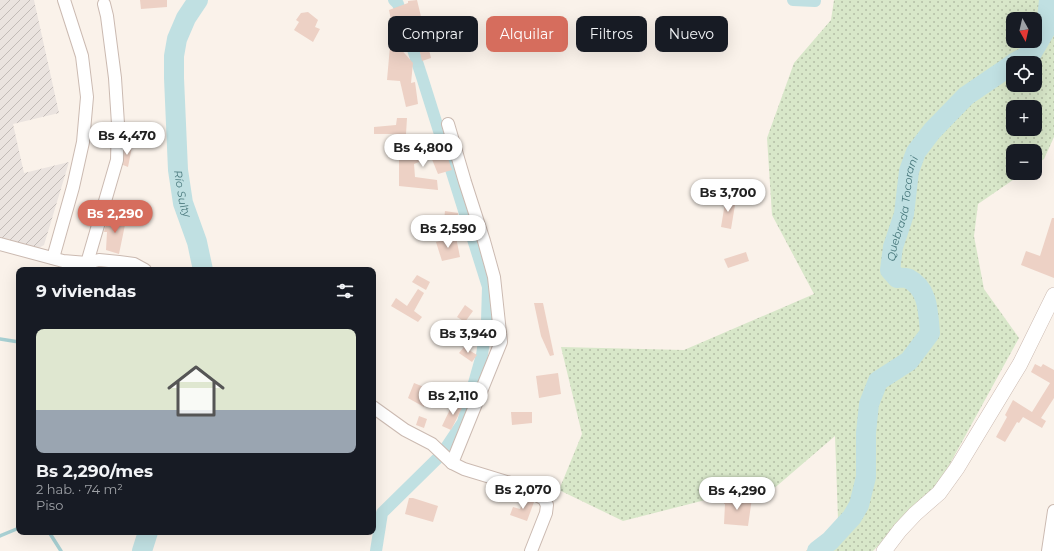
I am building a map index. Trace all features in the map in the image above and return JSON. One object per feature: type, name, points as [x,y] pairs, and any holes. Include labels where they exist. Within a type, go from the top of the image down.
[{"type":"street","points":[[53,258],[74,187],[83,142],[87,97],[82,56],[64,0]]},
{"type":"street","points":[[87,263],[117,160],[118,124],[115,78],[107,16],[104,4]]},
{"type":"street","points":[[448,124],[494,277],[501,342],[452,463]]},
{"type":"street","points":[[0,244],[63,261],[87,263],[99,260],[134,264],[140,267]]},
{"type":"street","points":[[884,551],[900,530],[915,514],[939,493],[957,468],[1020,364],[1054,295]]},
{"type":"street","points":[[376,409],[405,430],[432,444],[452,463],[464,469],[520,486],[544,500],[547,505],[546,513],[531,551]]},
{"type":"street","points":[[1048,551],[1054,511]]},
{"type":"shaded area","points":[[0,0],[34,0],[59,113],[13,124],[24,173],[69,162],[44,245],[37,249],[0,240]]},
{"type":"green space","points":[[834,0],[1054,0],[1054,137],[1042,160],[1042,144],[1006,144],[1006,180],[1013,180],[978,204],[974,236],[984,289],[1019,338],[941,480],[873,551],[806,551],[817,543],[838,519],[835,436],[764,497],[717,497],[623,521],[559,490],[582,434],[561,347],[684,350],[814,294],[772,215],[767,138],[794,63],[831,20]]},
{"type":"building","points":[[140,0],[167,0],[167,7],[141,9]]},
{"type":"building","points":[[417,0],[421,16],[390,16],[389,10],[408,3],[408,1]]},
{"type":"building","points":[[308,12],[318,20],[315,27],[320,29],[313,42],[294,30],[299,22],[296,20],[301,13]]},
{"type":"building","points":[[389,52],[403,52],[413,63],[411,83],[415,82],[418,104],[406,107],[400,81],[387,80]]},
{"type":"building","points":[[420,52],[430,52],[431,58],[422,61]]},
{"type":"building","points":[[397,118],[407,118],[406,134],[374,134],[374,127],[396,125]]},
{"type":"building","points":[[140,132],[152,134],[151,143],[139,142]]},
{"type":"building","points":[[443,144],[452,170],[438,174],[431,157],[414,164],[415,177],[437,180],[438,190],[399,186],[399,155],[430,154],[428,149]]},
{"type":"building","points":[[125,146],[132,147],[128,167],[123,165]]},
{"type":"building","points":[[726,197],[736,199],[731,229],[721,227]]},
{"type":"building","points":[[445,211],[458,213],[457,222],[444,220]]},
{"type":"building","points":[[108,217],[126,220],[119,254],[106,250],[107,232],[104,232]]},
{"type":"building","points":[[1052,218],[1054,218],[1054,278],[1021,265],[1026,251],[1040,256]]},
{"type":"building","points":[[456,237],[460,257],[442,261],[436,242]]},
{"type":"building","points":[[746,252],[749,261],[728,268],[724,259]]},
{"type":"building","points":[[417,275],[430,282],[426,290],[412,282]]},
{"type":"building","points":[[418,289],[424,293],[414,311],[422,317],[418,322],[391,306],[396,298],[407,306]]},
{"type":"building","points":[[534,303],[543,303],[554,355],[550,356],[541,336]]},
{"type":"building","points":[[465,305],[473,311],[465,322],[457,317]]},
{"type":"building","points":[[464,347],[477,355],[472,362],[459,353]]},
{"type":"building","points":[[1035,364],[1041,367],[1043,364],[1054,370],[1054,398],[1041,418],[1046,421],[1042,428],[1023,417],[1019,423],[1017,422],[1005,442],[996,437],[1007,417],[1005,415],[1013,400],[1032,412],[1050,383],[1031,372]]},
{"type":"building","points":[[558,373],[561,394],[539,398],[536,376]]},
{"type":"building","points":[[414,383],[424,387],[422,390],[428,394],[424,407],[408,398]]},
{"type":"building","points":[[454,401],[463,406],[451,430],[442,426]]},
{"type":"building","points":[[511,412],[532,412],[532,423],[512,425]]},
{"type":"building","points":[[419,416],[427,419],[424,428],[416,425]]},
{"type":"building","points":[[726,496],[752,498],[748,526],[724,524],[724,504]]},
{"type":"building","points":[[409,498],[438,506],[433,522],[405,514]]},
{"type":"building","points":[[525,498],[534,502],[527,521],[510,515],[513,507],[520,509]]},
{"type":"waterway","name":"Río Sulty","points":[[198,0],[186,18],[177,39],[174,56],[174,78],[178,170],[183,203],[197,242],[202,267]]},
{"type":"waterway","points":[[394,0],[398,4],[422,77],[488,287],[487,321],[482,355],[463,422],[445,449]]},
{"type":"waterway","points":[[793,0],[815,1]]},
{"type":"waterway","name":"Quebrada Tocorani","points":[[1027,56],[1032,53],[1046,29],[1049,0]]},
{"type":"waterway","name":"Quebrada Tocorani","points":[[817,551],[830,541],[852,517],[859,505],[866,477],[866,433],[869,404],[878,381],[909,361],[930,333],[928,310],[924,295],[916,283],[908,278],[897,278],[890,270],[893,247],[904,214],[909,171],[916,152],[932,131],[966,96],[1006,69]]},
{"type":"waterway","points":[[0,339],[16,342]]},
{"type":"waterway","points":[[376,551],[382,513],[442,454]]},
{"type":"waterway","points":[[0,536],[16,529]]},
{"type":"waterway","points":[[51,535],[61,551]]},
{"type":"waterway","name":"Río Sulty","points":[[142,551],[147,535]]}]
